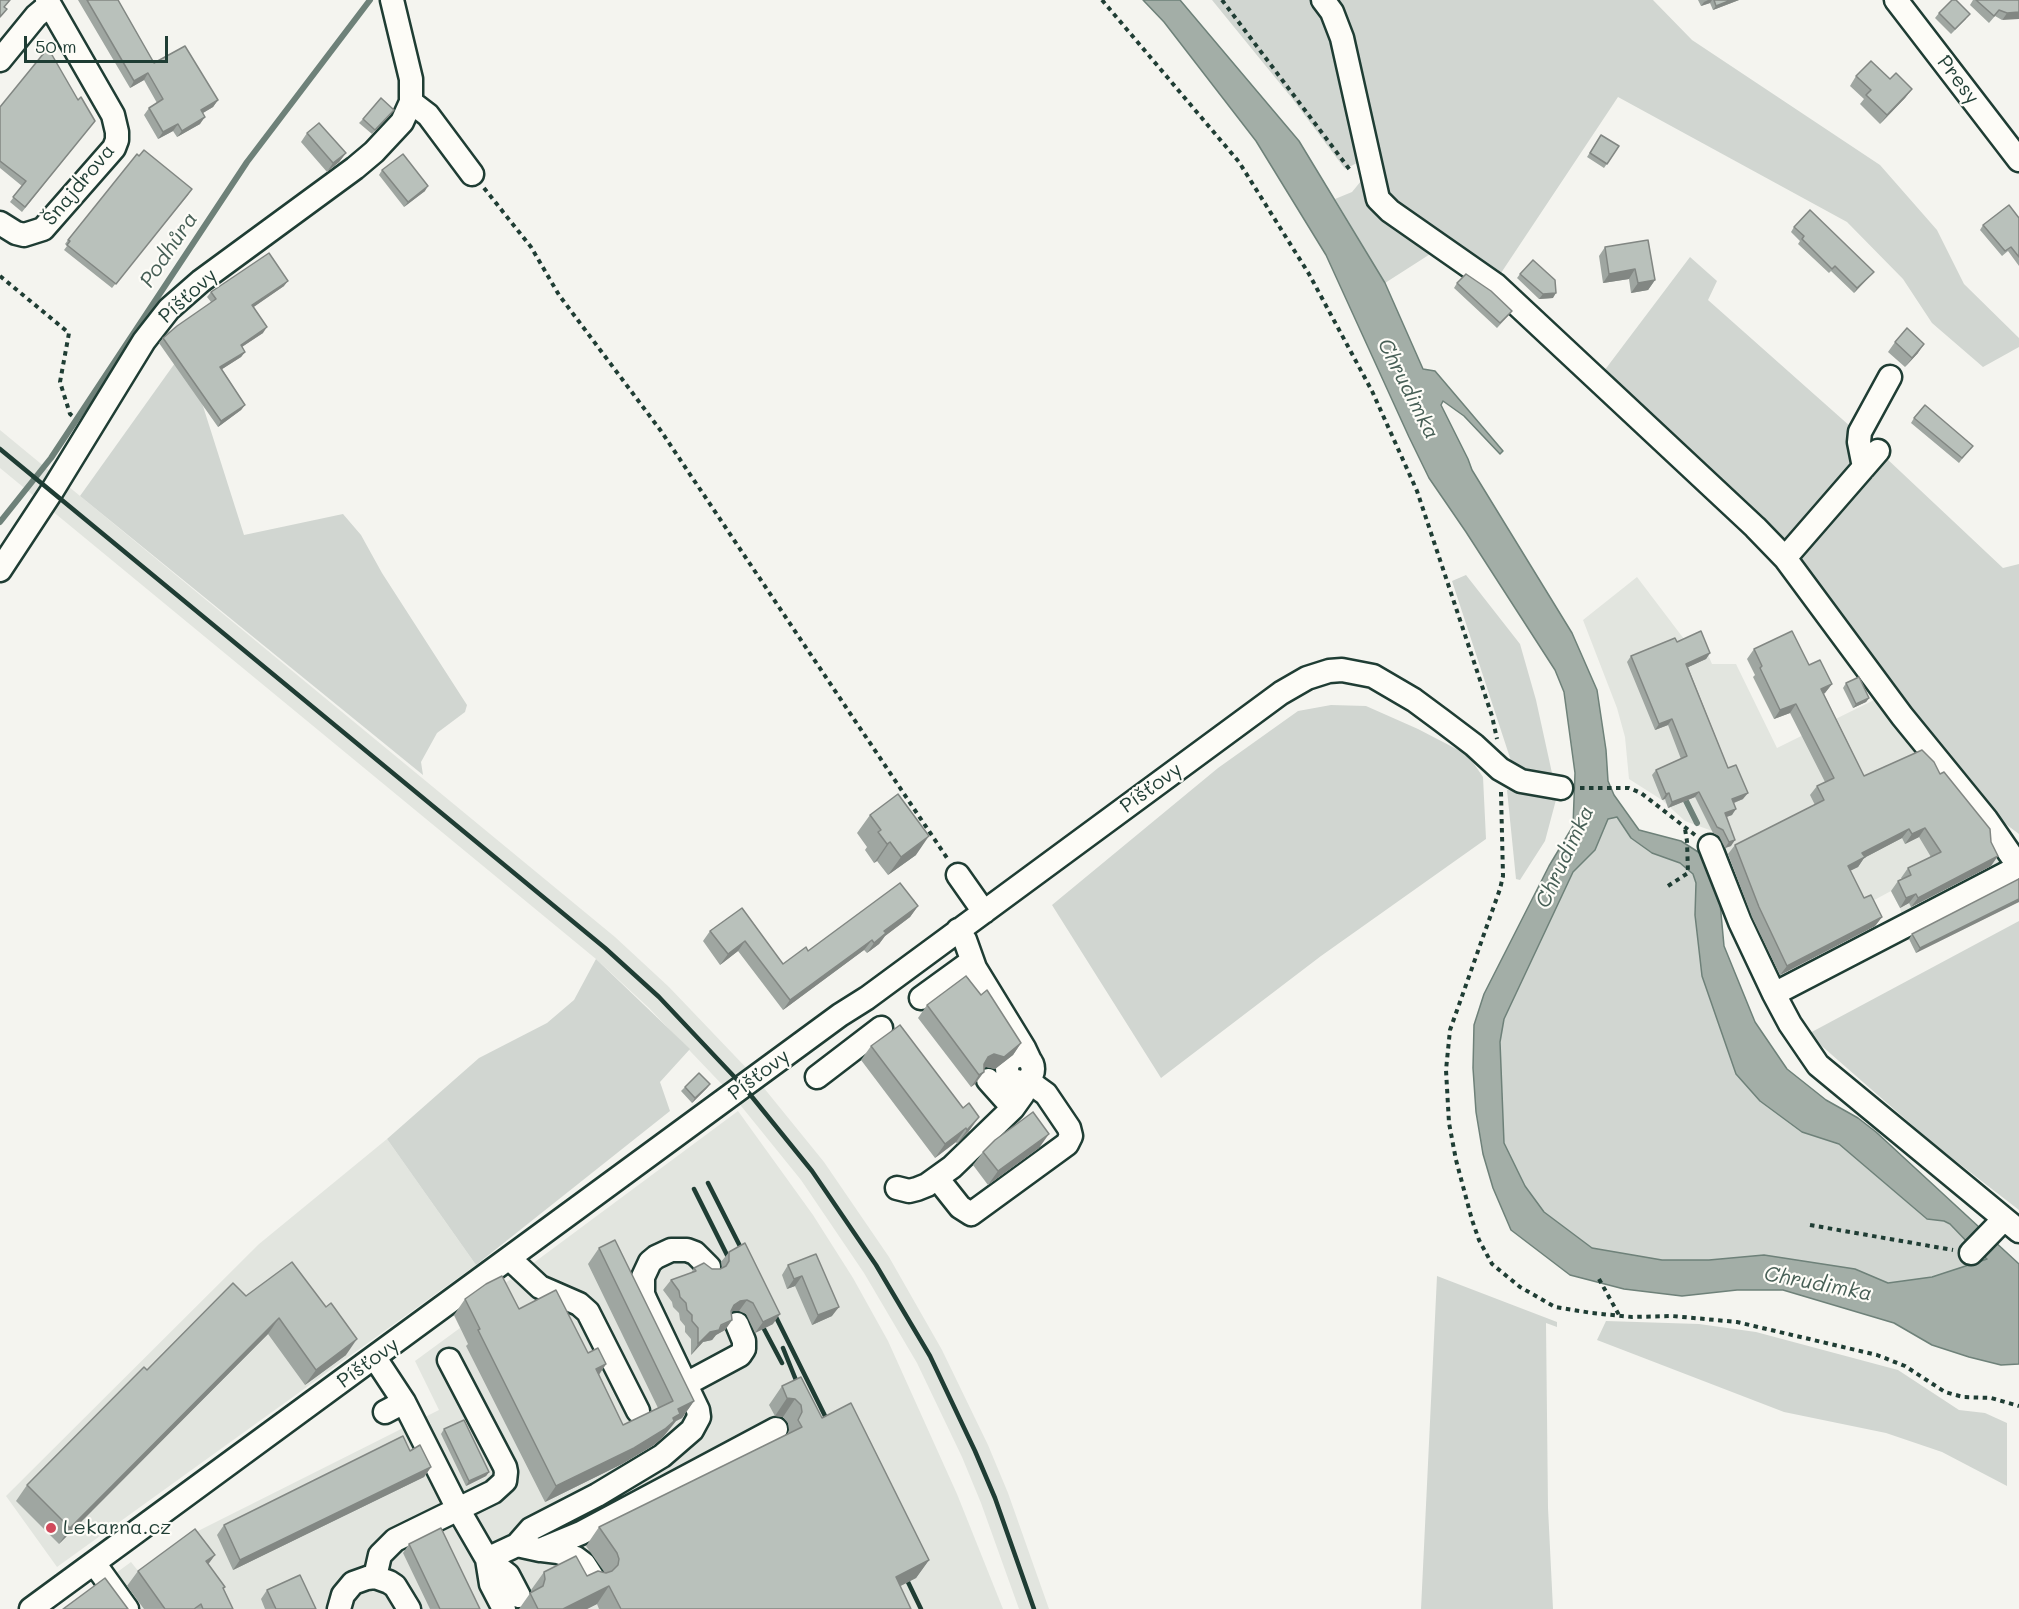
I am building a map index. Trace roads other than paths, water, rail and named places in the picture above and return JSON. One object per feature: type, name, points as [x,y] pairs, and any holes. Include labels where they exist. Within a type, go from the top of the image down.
[{"type":"street","points":[[392,0],[409,67],[411,102],[428,116],[472,174]]},
{"type":"street","points":[[1323,0],[1332,12],[1342,38],[1378,199],[1390,211],[1496,285],[1724,496],[1785,558],[1902,716],[2012,856],[2016,865],[2009,872],[1774,994]]},
{"type":"street","name":"Presy","points":[[1896,0],[2019,159]]},
{"type":"street","name":"Šnajdrova","points":[[0,60],[48,2],[112,114],[117,132],[114,148],[43,229],[24,235],[8,230],[0,223]]},
{"type":"street","name":"Píšťovy","points":[[0,570],[52,491],[144,341],[169,309],[201,281],[374,152],[402,122],[411,102]]},
{"type":"street","points":[[1785,558],[1871,459],[1859,442],[1860,432],[1890,377]]},
{"type":"street","name":"Píšťovy","points":[[31,1609],[1281,693],[1307,678],[1329,671],[1354,671],[1373,676],[1414,700],[1474,745],[1500,769],[1521,781],[1562,788]]},
{"type":"street","points":[[1710,846],[1740,922],[1774,994],[1790,1024],[1818,1065],[2004,1229],[1971,1253]]},
{"type":"street","points":[[958,875],[981,914]]},
{"type":"street","points":[[897,1188],[909,1191],[917,1189],[952,1167],[1013,1108],[1027,1076],[1024,1048],[972,961],[965,940],[958,930]]},
{"type":"street","points":[[921,998],[972,961]]},
{"type":"street","points":[[796,1048],[819,1080],[881,1028]]},
{"type":"street","points":[[937,1178],[960,1207],[970,1214],[1067,1144],[1071,1136],[1067,1124],[1042,1090],[1027,1076]]},
{"type":"street","points":[[988,1080],[1013,1108]]},
{"type":"street","points":[[487,1559],[517,1545],[531,1528],[597,1496],[662,1456],[692,1430],[699,1418],[695,1402],[643,1294],[643,1277],[650,1262],[670,1250],[679,1249],[695,1253],[710,1267]]},
{"type":"street","points":[[510,1259],[540,1287],[579,1304],[588,1312],[638,1411]]},
{"type":"street","points":[[686,1384],[740,1354],[744,1349],[744,1341],[737,1324]]},
{"type":"street","points":[[375,1358],[395,1407],[415,1422],[458,1509],[487,1559],[492,1584],[512,1603]]},
{"type":"street","points":[[375,1577],[380,1555],[389,1544],[498,1488],[505,1481],[506,1472],[449,1360]]},
{"type":"street","points":[[540,1550],[581,1533],[776,1429]]},
{"type":"street","points":[[166,1510],[192,1506]]},
{"type":"street","points":[[517,1545],[558,1552],[576,1558],[584,1564],[593,1578]]},
{"type":"street","points":[[94,1563],[127,1609]]},
{"type":"street","points":[[339,1609],[343,1595],[353,1583],[375,1577],[389,1581],[395,1586],[409,1609]]},
{"type":"water","name":"Chrudimka","points":[[1143,0],[1180,0],[1299,141],[1385,283],[1423,369],[1435,371],[1503,451],[1500,454],[1464,416],[1443,401],[1441,405],[1472,470],[1572,633],[1597,690],[1608,781],[1614,795],[1639,830],[1681,841],[1706,857],[1718,881],[1724,946],[1755,1022],[1787,1069],[1826,1100],[1858,1118],[1876,1132],[2019,1264],[2019,1364],[2001,1365],[1969,1357],[1932,1345],[1894,1323],[1783,1290],[1737,1290],[1682,1296],[1624,1289],[1570,1275],[1511,1230],[1493,1188],[1483,1154],[1476,1112],[1473,1068],[1474,1025],[1484,994],[1549,866],[1573,826],[1575,773],[1564,692],[1555,670],[1429,478],[1326,255],[1256,141],[1164,22]],"holes":[[[1617,817],[1631,838],[1652,853],[1680,863],[1693,874],[1696,883],[1695,915],[1702,976],[1736,1074],[1760,1101],[1802,1132],[1839,1144],[1927,1219],[1950,1224],[1987,1259],[1932,1277],[1888,1283],[1855,1269],[1764,1255],[1709,1260],[1662,1260],[1592,1248],[1544,1212],[1525,1186],[1504,1143],[1500,1042],[1504,1019],[1573,872],[1595,850],[1608,819]]]},
{"type":"waterway","name":"Podhůra","points":[[0,522],[51,458],[247,162],[370,0]]},
{"type":"waterway","points":[[1686,801],[1697,823]]},
{"type":"railway","points":[[0,449],[605,948],[659,997],[744,1087],[812,1171],[876,1265],[930,1356],[995,1498],[1034,1609]]},
{"type":"railway","points":[[708,1183],[747,1260]]},
{"type":"railway","points":[[694,1189],[729,1259]]},
{"type":"railway","points":[[769,1303],[830,1426]]},
{"type":"railway","points":[[764,1329],[782,1363]]},
{"type":"railway","points":[[783,1348],[802,1395]]},
{"type":"railway","points":[[908,1582],[921,1609]]},
{"type":"place","name":"Lekarna.cz","points":[[51,1528]]}]
